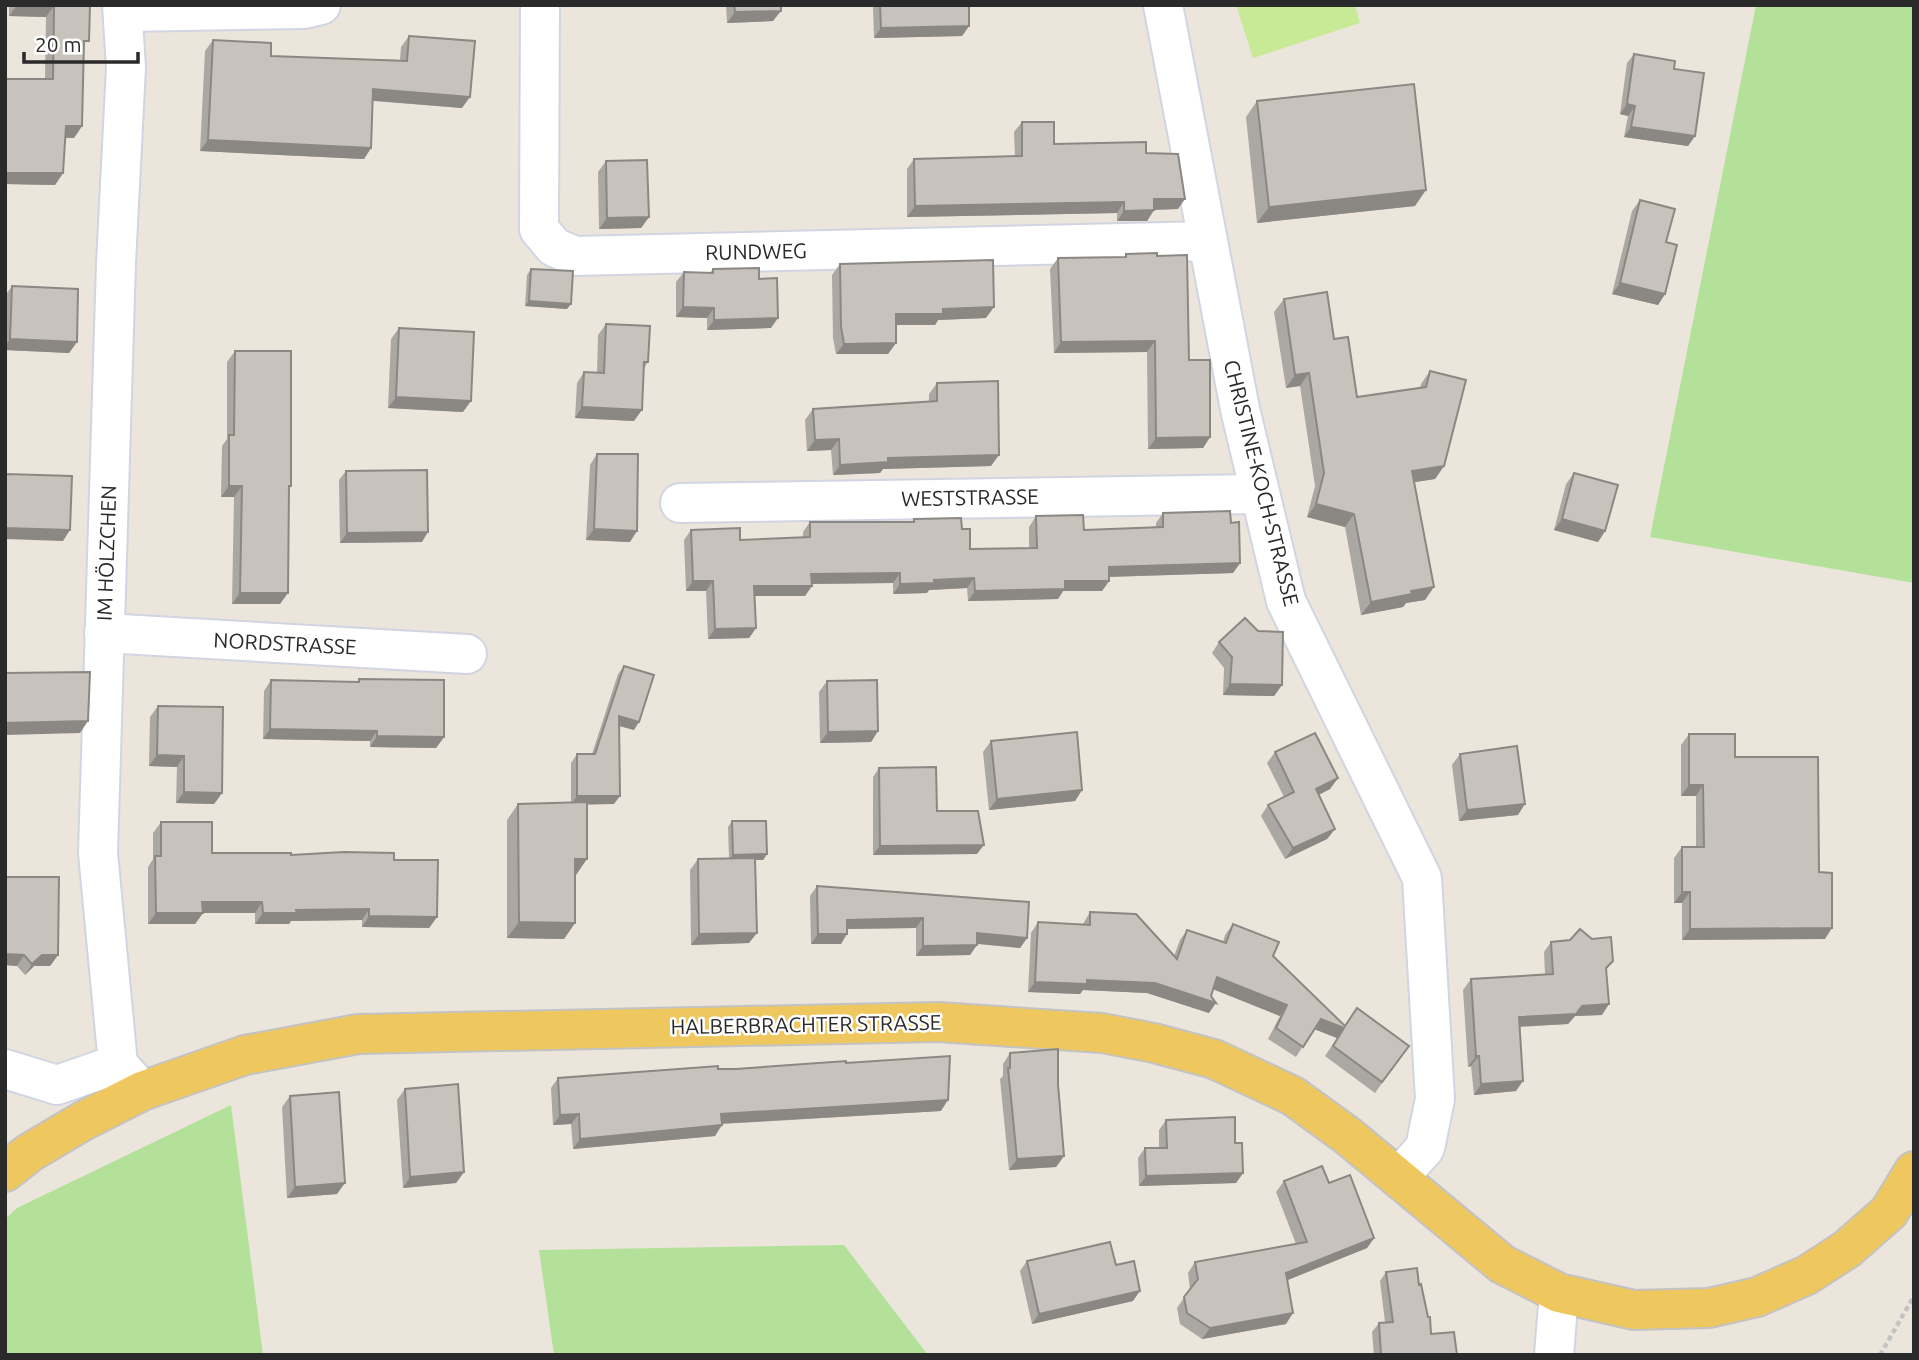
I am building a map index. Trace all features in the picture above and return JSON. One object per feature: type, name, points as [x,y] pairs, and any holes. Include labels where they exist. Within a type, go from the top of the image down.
[{"type":"main road","name":"HALBERBRACHTER STRASSE","points":[[5,1172],[29,1153],[83,1121],[130,1077],[358,1034],[938,1022],[1102,1033],[1214,1059],[1293,1096],[1399,1177],[1502,1265],[1559,1293],[1634,1310],[1709,1308],[1757,1297],[1807,1275],[1847,1249],[1889,1212],[1914,1171]]},
{"type":"street","points":[[123,9],[304,9],[321,5]]},
{"type":"street","name":"RUNDWEG","points":[[540,5],[539,229],[554,247],[575,256],[1208,241]]},
{"type":"street","name":"CHRISTINE-KOCH-STRASSE","points":[[1163,5],[1240,409],[1286,601],[1422,878],[1435,1099],[1426,1148],[1399,1177]]},
{"type":"street","name":"IM HÖLZCHEN","points":[[123,9],[126,66],[116,276],[98,853],[130,1077]]},
{"type":"street","name":"WESTSTRASSE","points":[[680,503],[1260,494]]},
{"type":"street","name":"NORDSTRASSE","points":[[104,633],[467,654]]},
{"type":"street","points":[[5,1069],[58,1085],[130,1077]]},
{"type":"street","points":[[1554,1355],[1559,1293]]},
{"type":"path","points":[[1880,1355],[1914,1296]]},
{"type":"green space","points":[[1236,5],[1355,5],[1360,23],[1253,58]]},
{"type":"green space","points":[[1756,5],[1914,5],[1914,583],[1650,537]]},
{"type":"green space","points":[[231,1105],[263,1355],[5,1355],[5,1219],[17,1208]]},
{"type":"green space","points":[[844,1245],[928,1355],[554,1355],[539,1250]]},
{"type":"building","points":[[31,5],[90,5],[89,41],[84,41],[82,126],[66,126],[63,173],[5,173],[5,79],[53,79],[54,6]]},
{"type":"building","points":[[734,5],[781,5],[781,11],[735,12]]},
{"type":"building","points":[[880,5],[969,5],[969,26],[881,28]]},
{"type":"building","points":[[409,36],[475,41],[470,97],[373,89],[371,148],[208,140],[213,40],[271,43],[271,56],[407,61]]},
{"type":"building","points":[[1634,54],[1675,61],[1674,69],[1704,73],[1695,136],[1631,127],[1635,106],[1627,104]]},
{"type":"building","points":[[1414,84],[1426,190],[1269,207],[1257,101]]},
{"type":"building","points":[[1022,122],[1054,122],[1054,144],[1146,142],[1146,153],[1178,154],[1185,199],[1154,199],[1154,210],[1124,211],[1124,202],[915,206],[914,159],[1022,156]]},
{"type":"building","points":[[647,160],[649,217],[607,218],[606,161]]},
{"type":"building","points":[[1640,200],[1675,209],[1666,242],[1677,245],[1665,294],[1620,283]]},
{"type":"building","points":[[1157,253],[1157,256],[1187,255],[1189,360],[1210,360],[1210,437],[1156,438],[1155,341],[1061,342],[1058,258],[1126,257],[1126,254]]},
{"type":"building","points":[[993,260],[994,307],[943,309],[943,314],[896,314],[896,343],[844,344],[841,327],[840,264]]},
{"type":"building","points":[[759,268],[759,279],[777,278],[778,318],[714,320],[714,308],[683,307],[684,272],[713,273],[713,269]]},
{"type":"building","points":[[531,269],[573,271],[571,304],[529,301]]},
{"type":"building","points":[[12,286],[78,289],[77,342],[10,339]]},
{"type":"building","points":[[1327,292],[1334,339],[1348,337],[1357,397],[1426,387],[1430,371],[1466,380],[1444,466],[1412,471],[1434,587],[1371,602],[1354,514],[1316,504],[1324,473],[1309,373],[1295,375],[1284,299]]},
{"type":"building","points":[[606,324],[650,326],[648,362],[644,362],[642,410],[582,407],[584,372],[604,373]]},
{"type":"building","points":[[399,328],[474,332],[471,401],[396,397]]},
{"type":"building","points":[[235,351],[291,351],[288,593],[240,593],[242,486],[229,486],[229,435],[234,435]]},
{"type":"building","points":[[998,381],[999,455],[888,458],[888,462],[840,465],[839,439],[815,440],[813,409],[937,401],[937,383]]},
{"type":"building","points":[[597,454],[638,454],[637,531],[594,529]]},
{"type":"building","points":[[427,470],[428,532],[347,533],[346,471]]},
{"type":"building","points":[[1574,473],[1618,485],[1605,531],[1562,519]]},
{"type":"building","points":[[5,474],[72,476],[70,530],[5,528]]},
{"type":"building","points":[[1230,511],[1231,523],[1239,522],[1240,563],[1109,567],[1109,581],[1065,581],[1065,589],[975,591],[974,578],[900,584],[900,573],[811,574],[812,586],[754,586],[756,628],[715,629],[713,581],[693,581],[691,530],[740,528],[740,540],[810,537],[810,522],[914,522],[914,519],[961,518],[962,529],[970,529],[970,549],[1037,548],[1036,516],[1083,515],[1084,530],[1163,527],[1163,513]]},
{"type":"building","points":[[1245,618],[1258,631],[1283,632],[1282,685],[1230,684],[1232,657],[1219,642]]},
{"type":"building","points":[[624,666],[654,675],[639,722],[619,716],[620,796],[577,796],[577,754],[595,754]]},
{"type":"building","points":[[90,672],[88,721],[5,723],[5,673]]},
{"type":"building","points":[[359,679],[444,680],[444,737],[377,736],[377,731],[270,729],[271,680],[359,682]]},
{"type":"building","points":[[877,680],[878,731],[828,732],[827,681]]},
{"type":"building","points":[[158,706],[223,707],[222,793],[184,792],[184,756],[157,755]]},
{"type":"building","points":[[1077,732],[1082,790],[997,799],[991,741]]},
{"type":"building","points":[[1315,733],[1338,778],[1316,789],[1335,829],[1293,848],[1268,805],[1294,792],[1275,752]]},
{"type":"building","points":[[1689,734],[1735,734],[1735,757],[1818,757],[1819,872],[1832,873],[1832,928],[1690,929],[1690,892],[1682,892],[1682,847],[1704,847],[1703,785],[1689,785]]},
{"type":"building","points":[[1517,746],[1525,804],[1467,810],[1460,754]]},
{"type":"building","points":[[936,767],[937,811],[978,811],[984,845],[880,846],[879,768]]},
{"type":"building","points":[[587,802],[587,859],[575,859],[575,923],[519,922],[518,804]]},
{"type":"building","points":[[732,821],[766,821],[767,854],[733,855]]},
{"type":"building","points":[[161,822],[212,822],[212,853],[394,853],[394,860],[438,860],[437,917],[369,916],[369,909],[263,913],[262,902],[202,902],[203,913],[156,913],[155,856],[161,856]]},
{"type":"building","points":[[755,858],[757,933],[699,934],[698,859]]},
{"type":"building","points":[[5,877],[59,877],[58,955],[42,955],[32,964],[24,955],[5,954]]},
{"type":"building","points":[[817,886],[1029,902],[1027,938],[977,933],[977,945],[923,946],[923,918],[847,920],[847,934],[818,934]]},
{"type":"building","points":[[1090,912],[1136,914],[1177,959],[1187,930],[1226,943],[1233,924],[1279,942],[1273,956],[1345,1026],[1357,1008],[1409,1046],[1382,1082],[1333,1046],[1344,1028],[1321,1019],[1303,1047],[1276,1028],[1287,1005],[1217,977],[1211,996],[1216,1003],[1155,983],[1087,980],[1087,984],[1035,982],[1038,922],[1090,925]]},
{"type":"building","points":[[1580,929],[1592,939],[1611,937],[1613,961],[1606,968],[1609,1004],[1582,1006],[1576,1014],[1519,1017],[1523,1081],[1481,1084],[1479,1056],[1476,1056],[1471,979],[1553,974],[1551,942],[1570,940]]},
{"type":"building","points":[[1058,1049],[1064,1156],[1017,1159],[1008,1068],[1010,1053]]},
{"type":"building","points":[[950,1056],[948,1100],[721,1114],[722,1125],[580,1139],[579,1114],[560,1115],[558,1078],[718,1066],[718,1069],[736,1069]]},
{"type":"building","points":[[458,1084],[464,1172],[410,1177],[405,1089]]},
{"type":"building","points":[[339,1092],[345,1183],[295,1187],[290,1096]]},
{"type":"building","points":[[1235,1117],[1235,1143],[1242,1143],[1243,1173],[1146,1176],[1145,1148],[1167,1148],[1166,1120]]},
{"type":"building","points":[[1322,1166],[1329,1183],[1350,1175],[1374,1238],[1286,1273],[1293,1313],[1210,1328],[1187,1313],[1184,1297],[1198,1279],[1195,1262],[1307,1242],[1284,1181]]},
{"type":"building","points":[[1110,1242],[1116,1265],[1134,1261],[1140,1291],[1039,1314],[1027,1261]]},
{"type":"building","points":[[1417,1268],[1419,1285],[1421,1284],[1430,1317],[1431,1334],[1454,1332],[1457,1355],[1381,1355],[1379,1323],[1393,1322],[1386,1272]]}]
